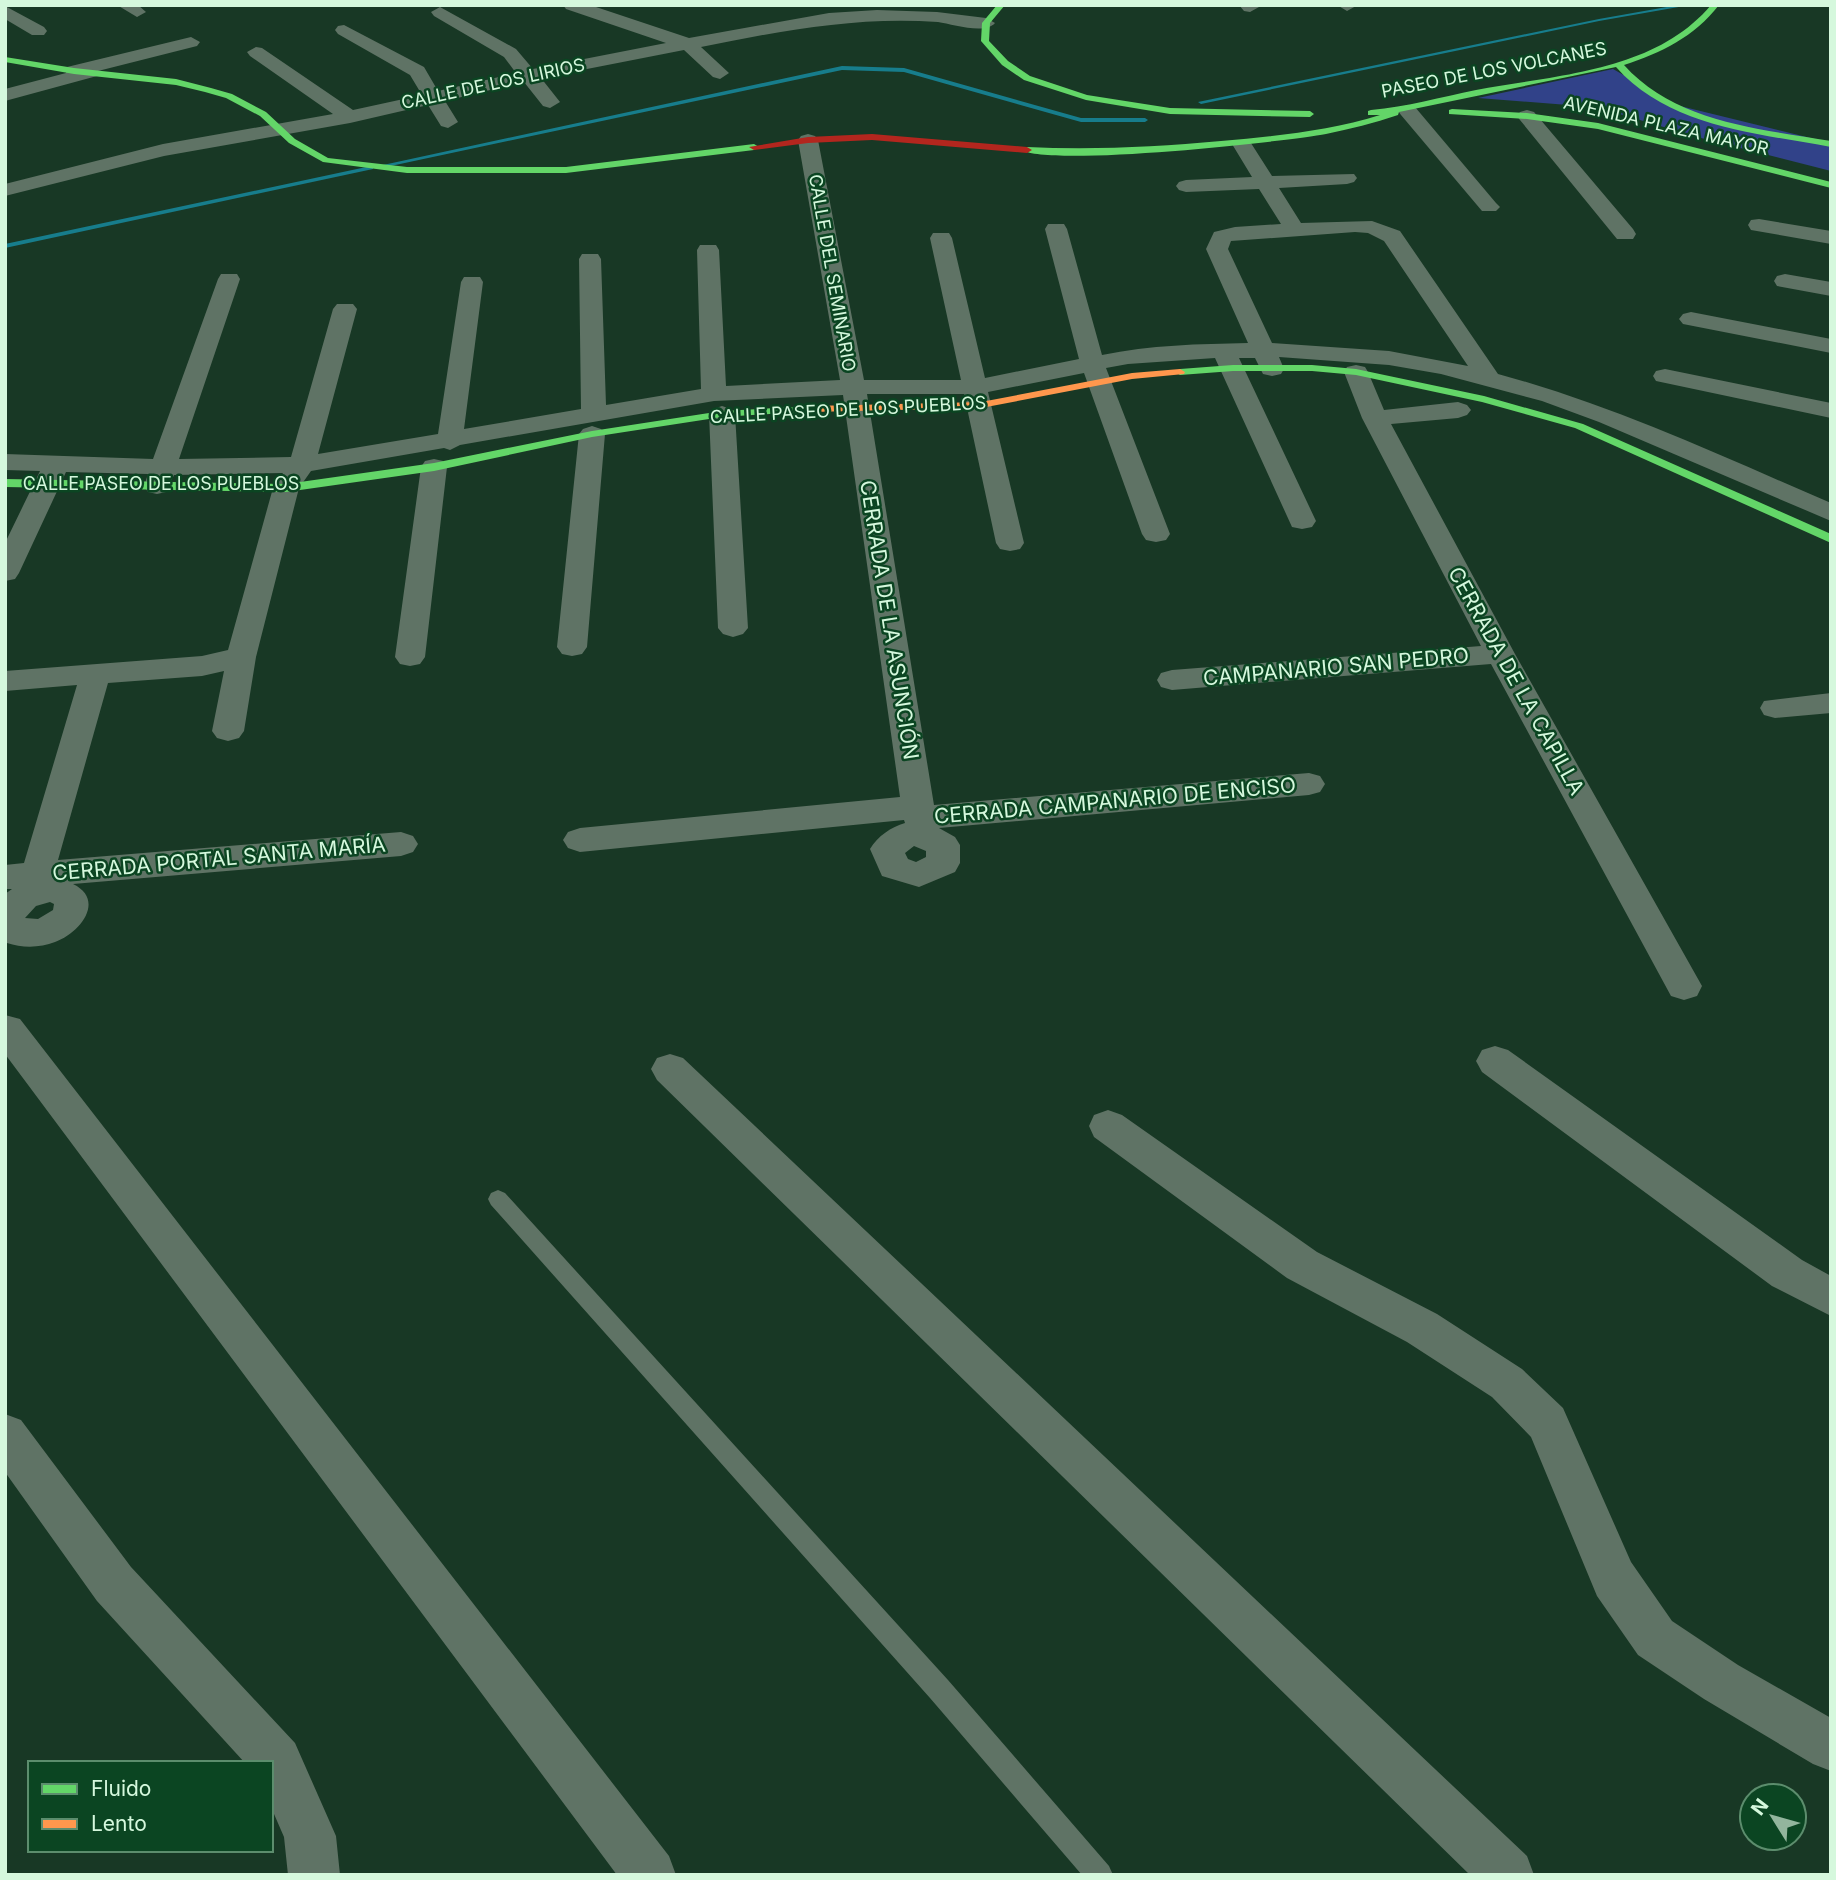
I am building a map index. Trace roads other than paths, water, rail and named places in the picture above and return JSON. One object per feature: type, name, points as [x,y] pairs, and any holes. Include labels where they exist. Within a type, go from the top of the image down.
[{"type":"street","points":[[572,5],[688,44],[720,73]]},
{"type":"street","points":[[986,23],[1000,5]]},
{"type":"street","points":[[5,11],[38,31]]},
{"type":"street","name":"PASEO DE LOS VOLCANES","points":[[986,23],[985,41],[997,56],[1022,76],[1051,88],[1116,104],[1175,112],[1245,115],[1401,112],[1471,93],[1618,64],[1676,40],[1712,11]]},
{"type":"street","points":[[440,12],[510,53],[550,102]]},
{"type":"street","name":"CALLE DE LOS LIRIOS","points":[[5,190],[107,163],[216,139],[340,119],[530,75],[778,26],[853,16],[937,17],[986,23]]},
{"type":"street","points":[[344,30],[417,71],[448,122]]},
{"type":"street","points":[[5,95],[191,42]]},
{"type":"street","points":[[256,52],[340,119],[349,138]]},
{"type":"street","points":[[620,58],[634,73]]},
{"type":"street","points":[[5,59],[82,72],[176,82],[208,90],[229,96],[263,114],[283,129],[292,141],[326,160],[361,167],[407,170],[566,170],[808,140],[872,137],[1092,152],[1242,144],[1316,135],[1401,112],[1489,207]]},
{"type":"street","name":"AVENIDA PLAZA MAYOR","points":[[1618,64],[1630,82],[1646,93],[1697,114],[1831,144]]},
{"type":"street","name":"AVENIDA PLAZA MAYOR","points":[[1401,112],[1527,116],[1598,126],[1831,186]]},
{"type":"street","points":[[1527,116],[1625,234]]},
{"type":"street","points":[[216,139],[228,157]]},
{"type":"street","name":"CALLE DEL SEMINARIO","points":[[808,140],[854,397]]},
{"type":"street","points":[[1242,144],[1295,230]]},
{"type":"street","points":[[107,163],[119,181]]},
{"type":"street","points":[[1186,186],[1347,178]]},
{"type":"street","points":[[1759,225],[1831,238]]},
{"type":"street","points":[[1267,359],[1217,249],[1217,243],[1222,237],[1235,234],[1372,227],[1392,236],[1488,378]]},
{"type":"street","points":[[1056,229],[1097,374],[1156,534]]},
{"type":"street","points":[[942,238],[1010,543]]},
{"type":"street","points":[[708,250],[733,628]]},
{"type":"street","points":[[572,647],[593,423],[590,259]]},
{"type":"street","points":[[160,476],[229,279]]},
{"type":"street","points":[[1785,281],[1831,289]]},
{"type":"street","points":[[450,442],[472,282]]},
{"type":"street","points":[[228,731],[241,657],[286,488],[302,465],[345,309]]},
{"type":"street","points":[[1691,319],[1831,345]]},
{"type":"street","name":"CALLE PASEO DE LOS PUEBLOS","points":[[160,476],[302,465],[718,404],[854,397],[978,396],[1097,374],[1128,357],[1267,359],[1336,351],[1389,358],[1488,378],[1608,417],[1831,513]]},
{"type":"street","points":[[1228,359],[1302,521]]},
{"type":"street","name":"CALLE PASEO DE LOS PUEBLOS","points":[[1267,359],[1356,372],[1471,396],[1579,426],[1831,539]]},
{"type":"street","name":"CERRADA DE LA CAPILLA","points":[[1356,372],[1375,418],[1500,654],[1684,986]]},
{"type":"street","points":[[1665,376],[1831,411]]},
{"type":"street","name":"CERRADA DE LA ASUNCIÓN","points":[[854,397],[921,819]]},
{"type":"street","points":[[1375,418],[1458,410]]},
{"type":"street","name":"CALLE PASEO DE LOS PUEBLOS","points":[[5,483],[51,474],[160,476],[286,488],[434,467],[593,423]]},
{"type":"street","name":"CALLE PASEO DE LOS PUEBLOS","points":[[5,462],[51,474]]},
{"type":"street","points":[[410,657],[434,467]]},
{"type":"street","points":[[5,573],[51,474]]},
{"type":"street","name":"CAMPANARIO SAN PEDRO","points":[[1172,680],[1500,654]]},
{"type":"street","points":[[5,681],[202,666],[241,657]]},
{"type":"street","points":[[25,881],[95,675]]},
{"type":"street","points":[[1775,708],[1831,703]]},
{"type":"street","name":"CERRADA CAMPANARIO DE ENCISO","points":[[580,840],[921,819],[1309,784]]},
{"type":"street","name":"CERRADA PORTAL SANTA MARÍA","points":[[25,881],[401,844]]},
{"type":"street","points":[[8,1029],[650,1875]]},
{"type":"street","points":[[1495,1061],[1787,1273],[1831,1297]]},
{"type":"street","points":[[670,1069],[1508,1875]]},
{"type":"street","points":[[1108,1126],[1302,1265],[1422,1328],[1507,1382],[1547,1423],[1614,1579],[1655,1638],[1721,1682],[1831,1746]]},
{"type":"street","points":[[5,1435],[114,1584],[277,1761],[310,1836],[314,1875]]},
{"type":"lane","points":[[498,1199],[930,1679],[1100,1875]]},
{"type":"waterway","points":[[1201,102],[1599,20],[1688,5]]},
{"type":"waterway","points":[[386,165],[842,68],[904,70],[1081,120],[1145,120]]},
{"type":"waterway","points":[[5,246],[371,168]]}]
